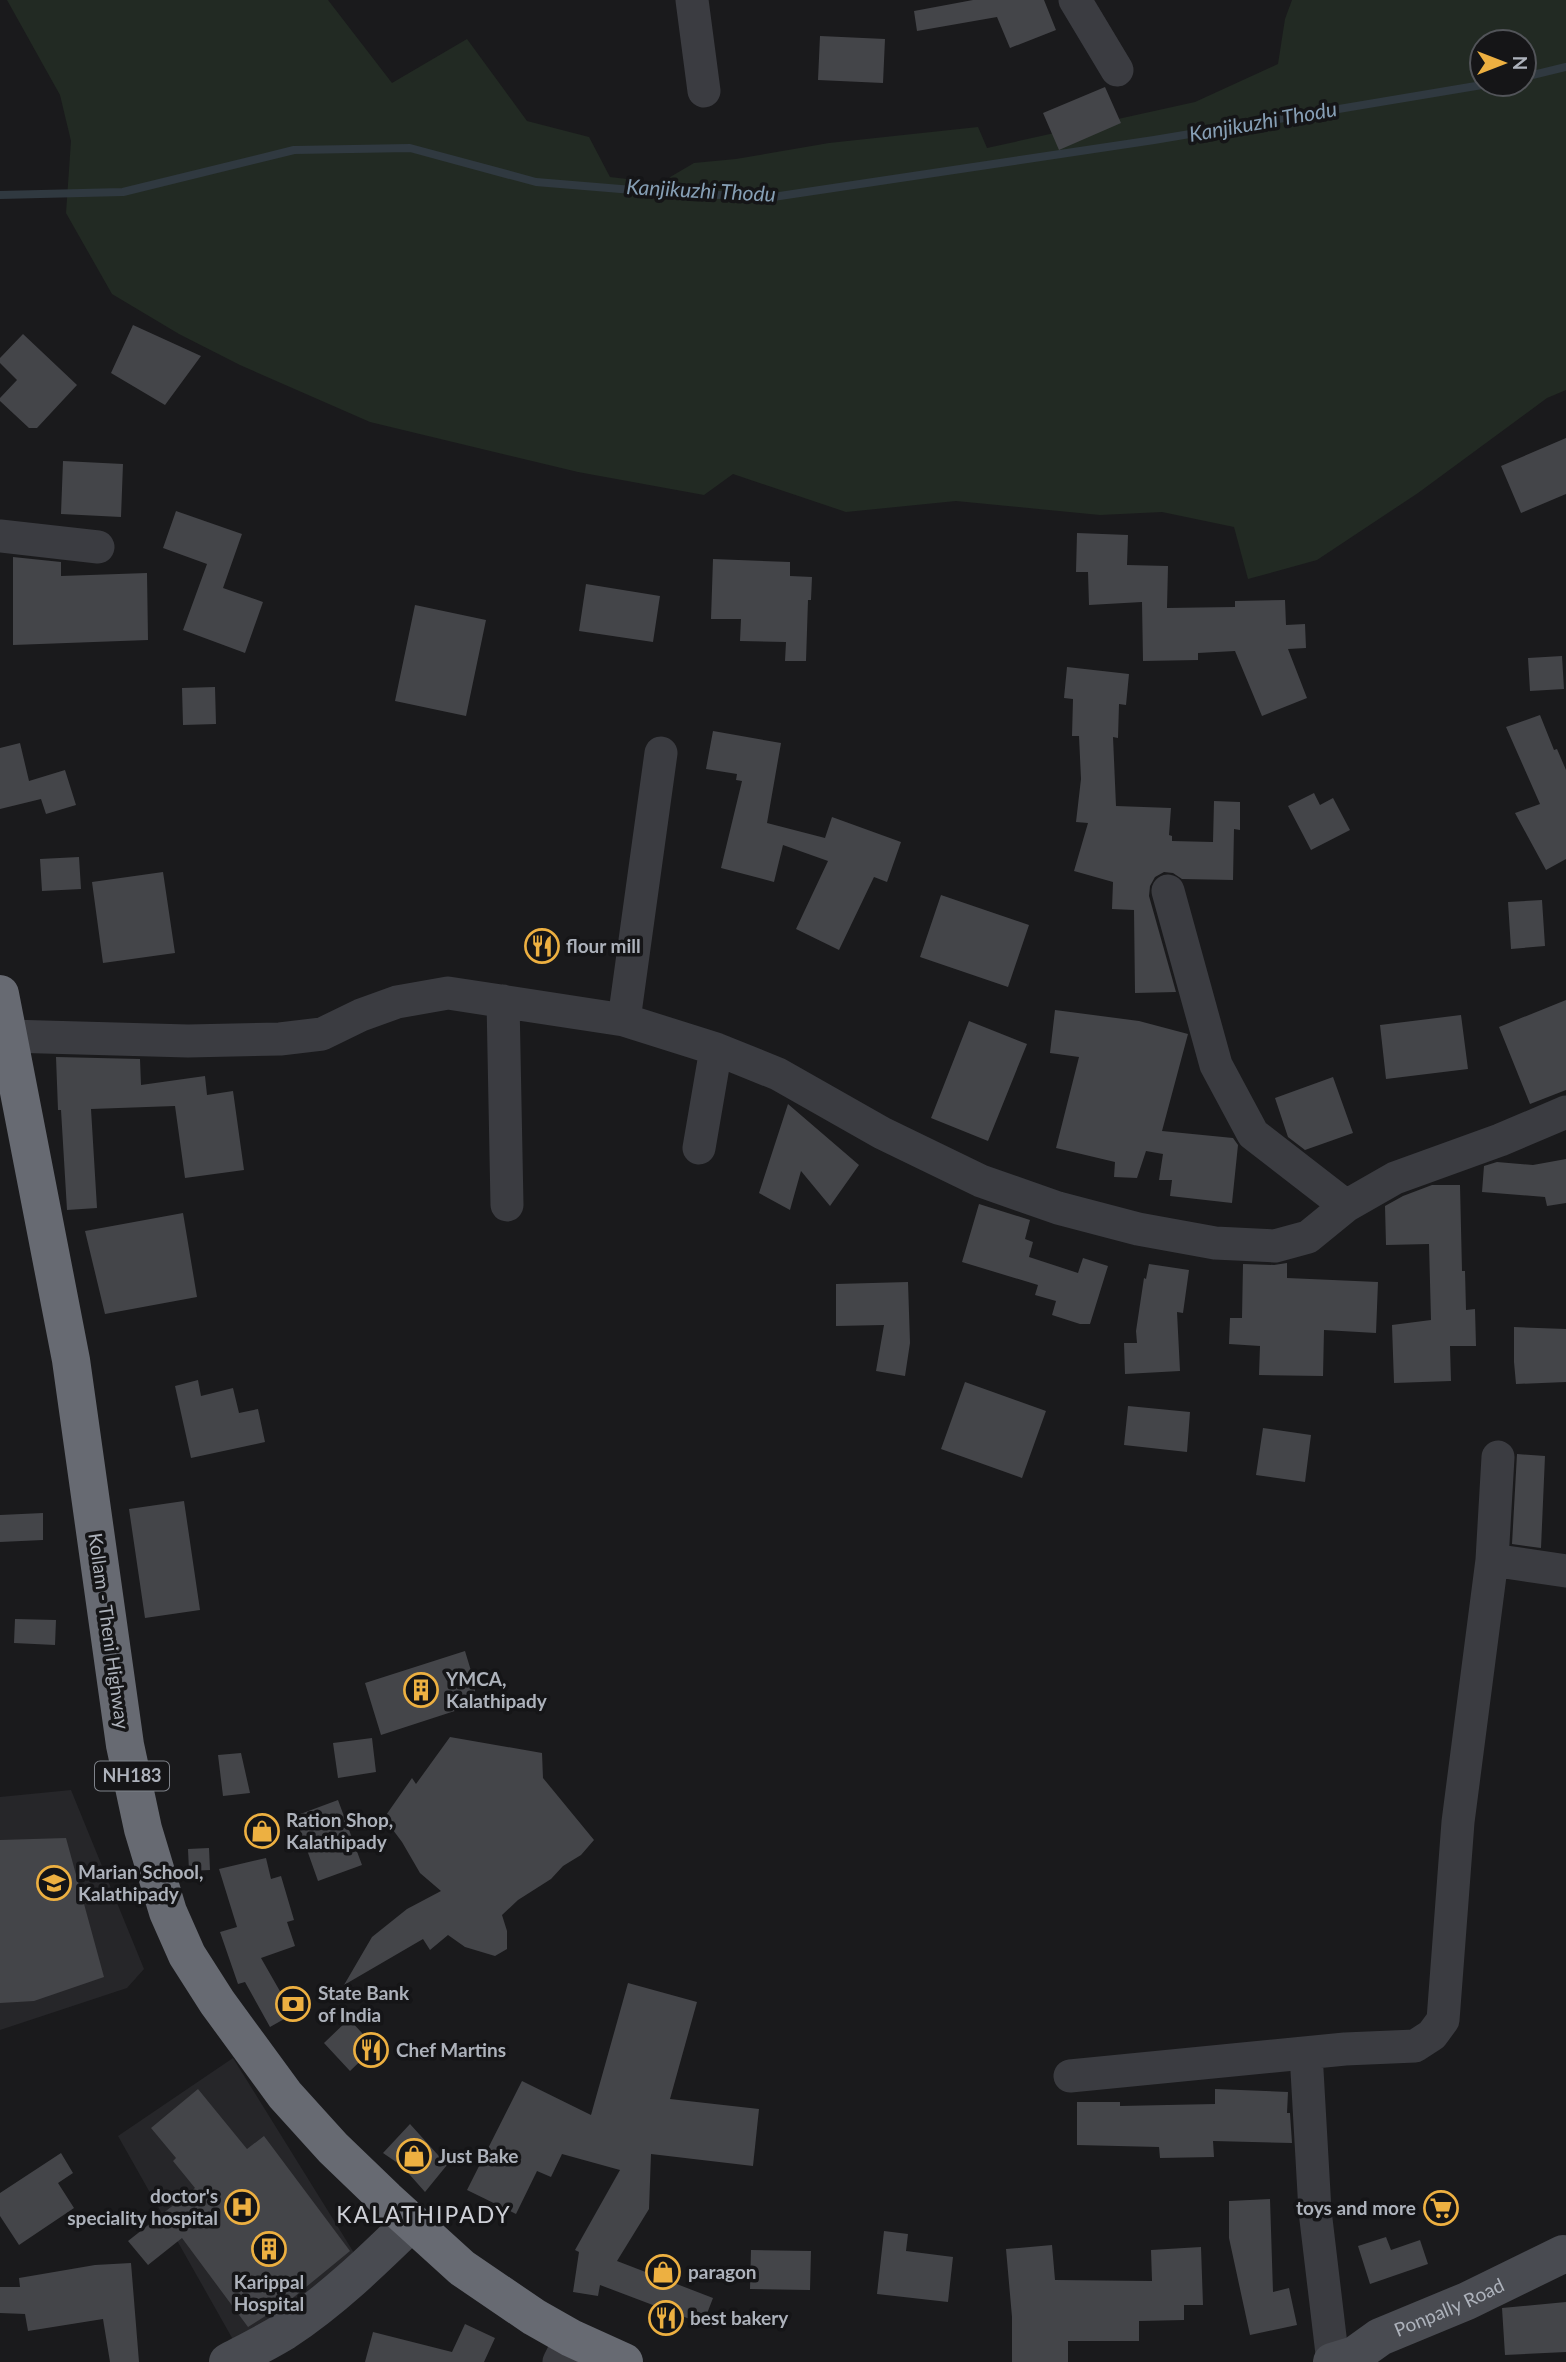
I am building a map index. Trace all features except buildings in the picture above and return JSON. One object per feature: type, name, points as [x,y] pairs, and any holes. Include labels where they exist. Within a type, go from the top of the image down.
[{"type":"highway","name":"Kollam - Theni Highway","points":[[0,994],[71,1360],[125,1745],[159,1888],[187,1955],[252,2052],[285,2095],[333,2148],[412,2222],[463,2268],[565,2350],[624,2362]]},
{"type":"main road","points":[[228,2362],[284,2332],[320,2306],[360,2273],[412,2222]]},
{"type":"main road","name":"Ponpally Road","points":[[1344,2360],[1380,2337],[1467,2301],[1565,2254]]},
{"type":"street","points":[[692,0],[704,91]]},
{"type":"street","points":[[1075,0],[1117,70]]},
{"type":"street","points":[[0,536],[97,547]]},
{"type":"street","points":[[624,1020],[661,752]]},
{"type":"street","points":[[1168,891],[1216,1065],[1253,1134],[1346,1206]]},
{"type":"street","points":[[8,1036],[188,1041],[280,1039],[323,1034],[361,1015],[397,1002],[448,993],[624,1020],[716,1049],[778,1074],[882,1133],[981,1181],[1058,1208],[1138,1229],[1216,1243],[1275,1245],[1308,1237],[1346,1206],[1395,1178],[1500,1140],[1566,1112]]},
{"type":"street","points":[[503,1001],[508,1205]]},
{"type":"street","points":[[699,1148],[716,1049]]},
{"type":"street","points":[[1070,2076],[1306,2053],[1415,2046],[1432,2035],[1443,2020],[1458,1822],[1492,1560],[1498,1457]]},
{"type":"street","points":[[1492,1560],[1566,1571]]},
{"type":"street","points":[[1306,2053],[1315,2211],[1344,2360]]},
{"type":"shaded area","points":[[7,0],[328,0],[392,83],[467,39],[527,121],[589,137],[610,177],[660,183],[694,163],[736,159],[829,143],[978,127],[987,148],[1195,102],[1278,64],[1285,19],[1292,0],[1566,0],[1566,390],[1547,398],[1418,493],[1317,560],[1248,579],[1234,527],[1162,512],[1100,515],[956,501],[846,512],[733,474],[704,495],[578,472],[370,422],[240,365],[179,334],[112,294],[66,213],[71,141],[60,95]]},
{"type":"shaded area","name":"Marian School, Kalathipady","points":[[71,1790],[144,1969],[127,1988],[0,2030],[0,1797]]},
{"type":"shaded area","name":"doctor's speciality hospital","points":[[233,2058],[369,2277],[240,2352],[118,2136]]},
{"type":"waterway","name":"Kanjikuzhi Thodu","points":[[1538,74],[1566,67]]},
{"type":"waterway","name":"Kanjikuzhi Thodu","points":[[0,195],[123,192],[294,150],[410,148],[536,182],[669,193],[773,197],[1154,140],[1468,87]]},
{"type":"place","name":"flour mill","points":[[542,946]]},
{"type":"place","name":"YMCA, Kalathipady","points":[[421,1690]]},
{"type":"place","name":"Ration Shop, Kalathipady","points":[[262,1831]]},
{"type":"place","name":"Marian School, Kalathipady","points":[[54,1883]]},
{"type":"place","name":"State Bank of India","points":[[293,2004]]},
{"type":"place","name":"Chef Martins","points":[[371,2050]]},
{"type":"place","name":"Just Bake","points":[[414,2156]]},
{"type":"place","name":"doctor's speciality hospital","points":[[242,2207]]},
{"type":"place","name":"toys and more","points":[[1441,2208]]},
{"type":"place","name":"Karippal Hospital","points":[[269,2249]]},
{"type":"place","name":"paragon","points":[[663,2272]]},
{"type":"place","name":"best bakery","points":[[666,2318]]},
{"type":"district","name":"KALATHIPADY","points":[[424,2215]]}]
